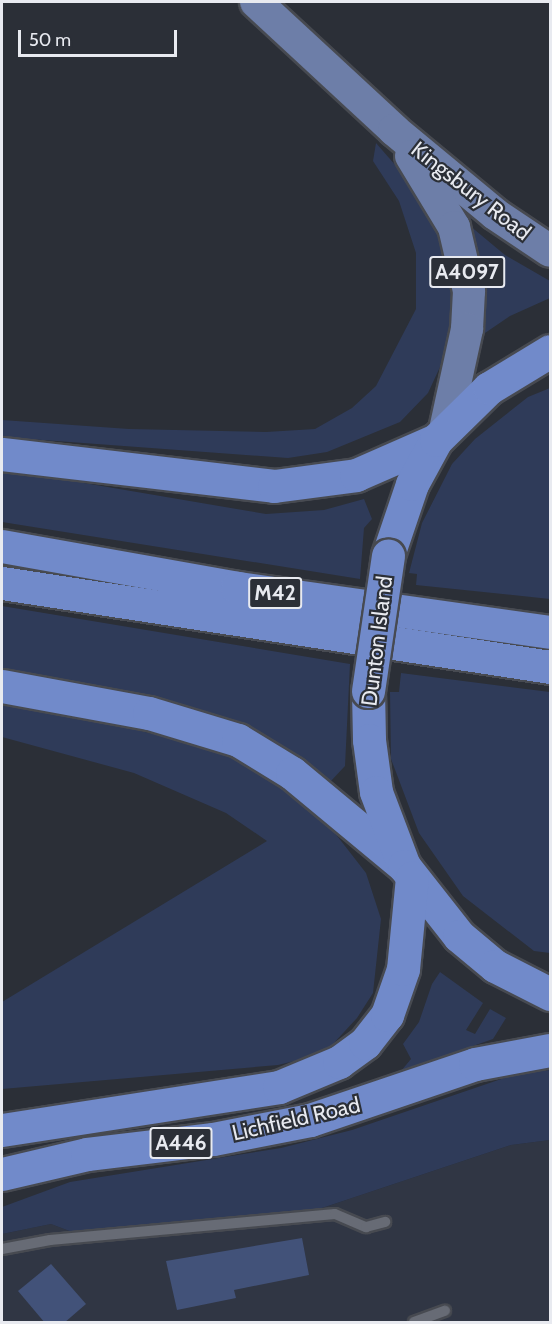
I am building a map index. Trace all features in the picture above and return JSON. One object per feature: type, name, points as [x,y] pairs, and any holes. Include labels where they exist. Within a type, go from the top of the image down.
[{"type":"highway","name":"Dunton Island","points":[[550,351],[489,388],[441,435],[412,484],[388,555],[368,691],[369,740],[376,792],[408,871],[441,915],[477,951],[495,966],[550,994]]},
{"type":"highway","points":[[2,454],[274,486],[356,475],[441,435]]},
{"type":"highway","name":"M42","points":[[2,546],[237,588],[550,632]]},
{"type":"highway","name":"M42","points":[[2,583],[550,667]]},
{"type":"highway","points":[[2,686],[149,713],[238,740],[292,773],[408,871]]},
{"type":"highway","name":"Lichfield Road","points":[[2,1130],[279,1087],[339,1062],[365,1043],[387,1014],[403,969],[408,871]]},
{"type":"highway","name":"Lichfield Road","points":[[2,1174],[87,1154],[213,1139],[310,1120],[475,1064],[550,1050]]},
{"type":"main road","name":"Kingsbury Road","points":[[256,2],[394,130],[495,214],[550,251]]},
{"type":"main road","name":"Kingsbury Road","points":[[394,130],[438,195],[465,262],[467,329],[441,435]]},
{"type":"lane","points":[[2,1249],[50,1240],[326,1214],[335,1214],[366,1227],[385,1222]]},
{"type":"lane","points":[[414,1323],[445,1311]]},
{"type":"shaded area","points":[[376,143],[410,182],[435,220],[447,251],[453,284],[450,332],[440,367],[428,393],[400,422],[327,452],[288,458],[2,437],[2,420],[129,429],[266,432],[315,429],[352,408],[376,386],[416,309],[416,253],[399,201],[373,161]]},
{"type":"shaded area","points":[[469,225],[505,255],[550,281],[550,298],[510,316],[485,333],[480,329]]},
{"type":"shaded area","points":[[550,388],[550,599],[416,585],[417,574],[409,573],[422,523],[452,464],[475,439],[528,397]]},
{"type":"shaded area","points":[[2,469],[266,514],[324,510],[364,499],[372,519],[364,528],[360,579],[2,522]]},
{"type":"shaded area","points":[[2,606],[350,664],[345,766],[330,782],[304,758],[245,727],[2,671]]},
{"type":"shaded area","points":[[401,673],[550,692],[550,953],[534,951],[463,896],[419,833],[391,759],[390,692],[399,692]]},
{"type":"shaded area","points":[[2,696],[153,734],[192,737],[246,760],[317,810],[366,873],[381,919],[373,993],[357,1018],[332,1045],[307,1058],[278,1065],[2,1089],[2,1002],[267,841],[226,813],[134,773],[2,737]]},
{"type":"shaded area","points":[[440,972],[483,1003],[466,1030],[475,1034],[490,1009],[506,1018],[493,1039],[401,1071],[411,1059],[403,1044],[419,1022],[432,984]]},
{"type":"shaded area","points":[[550,1070],[550,1140],[511,1145],[298,1216],[96,1241],[51,1224],[2,1234],[2,1207],[70,1182],[281,1148],[352,1130],[516,1074]]},
{"type":"shaded area","points":[[550,1140],[550,1322],[2,1322],[2,1234],[51,1224],[96,1241],[298,1216],[511,1145]]},
{"type":"building","points":[[302,1238],[309,1275],[234,1290],[236,1298],[177,1310],[166,1261]]},
{"type":"building","points":[[51,1264],[86,1304],[64,1323],[45,1323],[18,1291]]}]
